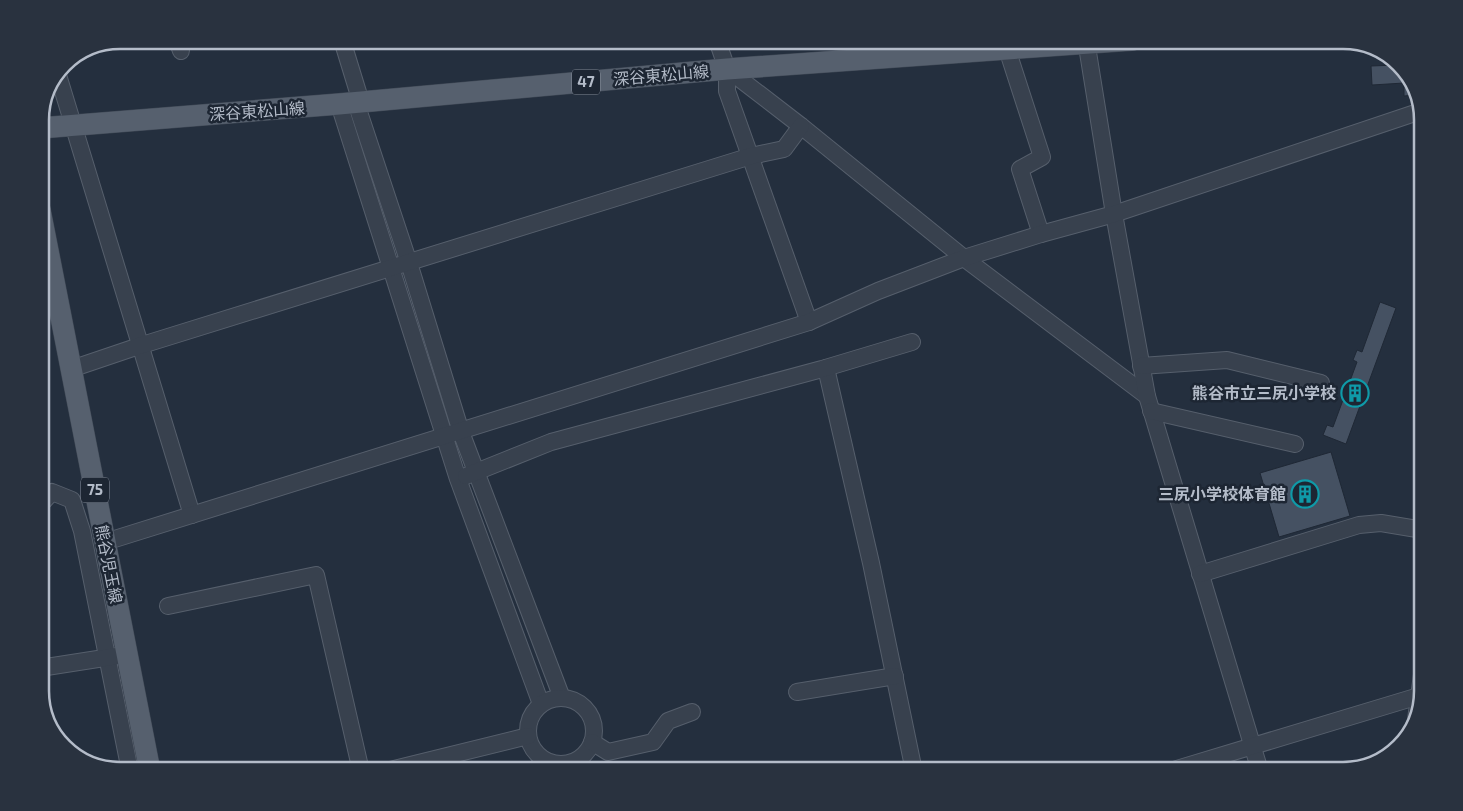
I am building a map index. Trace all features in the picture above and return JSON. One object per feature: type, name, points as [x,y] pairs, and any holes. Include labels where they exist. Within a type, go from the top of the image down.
[{"type":"main road","name":"深谷東松山線","points":[[49,127],[352,103],[932,49]]},
{"type":"main road","name":"熊谷児玉線","points":[[49,256],[105,542],[116,655],[147,762]]},
{"type":"street","points":[[343,49],[352,103],[391,269],[458,479],[541,704]]},
{"type":"street","points":[[719,49],[727,69],[728,91],[809,322]]},
{"type":"street","points":[[997,49],[1042,157],[1020,169],[1041,234]]},
{"type":"street","points":[[1088,49],[1114,214],[1149,403],[1257,762]]},
{"type":"street","points":[[727,69],[1149,403],[1295,444]]},
{"type":"street","points":[[60,82],[192,516]]},
{"type":"street","points":[[352,103],[409,263],[461,432],[562,698]]},
{"type":"street","points":[[105,542],[444,438],[809,322],[878,291],[964,258],[1114,214],[1414,113]]},
{"type":"street","points":[[71,369],[751,156],[784,149],[801,126]]},
{"type":"street","points":[[458,479],[551,442],[826,368],[912,342]]},
{"type":"street","points":[[1141,366],[1227,360],[1321,383]]},
{"type":"street","points":[[826,368],[871,563],[912,762]]},
{"type":"street","points":[[49,495],[52,492],[72,500],[82,531],[116,655],[129,762]]},
{"type":"street","points":[[1200,574],[1359,525],[1382,523],[1414,528]]},
{"type":"street","points":[[168,606],[316,575],[359,762]]},
{"type":"street","points":[[49,666],[116,655]]},
{"type":"street","points":[[797,692],[895,676]]},
{"type":"street","points":[[1200,762],[1414,697]]},
{"type":"street","points":[[547,762],[538,756],[531,747],[528,736],[530,718],[541,704],[551,699],[562,698],[577,702],[588,712],[594,727],[592,742],[587,752],[576,762]]},
{"type":"street","points":[[592,742],[608,752],[653,742],[668,722],[692,712]]},
{"type":"street","points":[[423,762],[528,736]]},
{"type":"building","points":[[1389,65],[1404,83],[1372,85],[1371,66]]},
{"type":"building","points":[[1404,84],[1409,96],[1404,96]]},
{"type":"building","name":"熊谷市立三尻小学校","points":[[1380,302],[1396,308],[1346,444],[1323,435],[1327,425],[1333,427],[1357,362],[1353,360],[1357,350],[1362,352]]},
{"type":"building","name":"三尻小学校体育館","points":[[1331,452],[1350,516],[1279,537],[1260,473]]},
{"type":"place","name":"熊谷市立三尻小学校","points":[[1355,393]]},
{"type":"place","name":"三尻小学校体育館","points":[[1305,494]]}]
